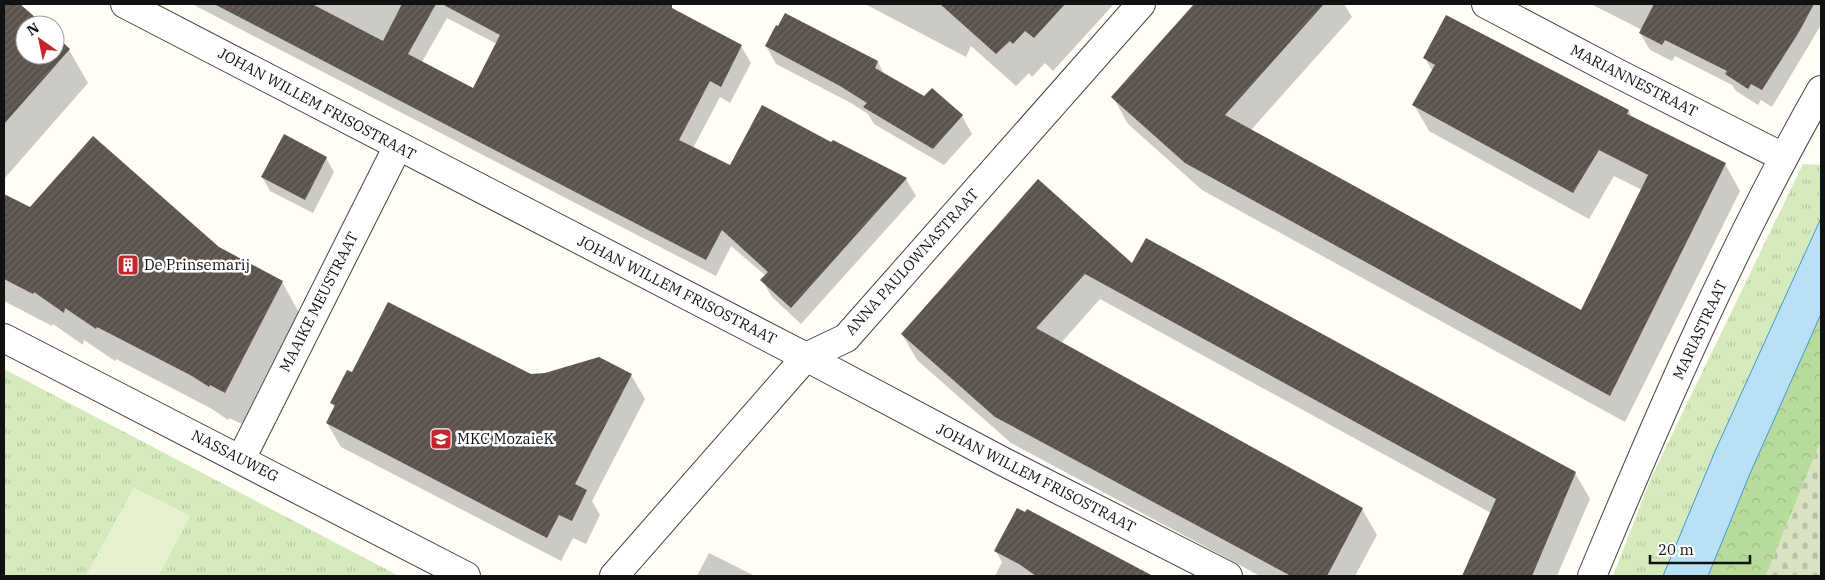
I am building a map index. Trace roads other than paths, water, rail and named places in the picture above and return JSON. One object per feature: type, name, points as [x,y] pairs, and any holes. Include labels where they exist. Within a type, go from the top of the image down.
[{"type":"street","name":"JOHAN WILLEM FRISOSTRAAT","points":[[125,4],[806,357],[1004,462],[1228,576]]},
{"type":"street","name":"ANNA PAULOWNASTRAAT","points":[[614,576],[806,357],[846,338],[1141,4]]},
{"type":"street","name":"MARIANNESTRAAT","points":[[1486,4],[1615,72],[1783,156]]},
{"type":"street","name":"MARIASTRAAT","points":[[1592,576],[1640,460],[1718,288],[1783,156],[1821,90]]},
{"type":"street","name":"MAAIKE MEUSTRAAT","points":[[241,459],[398,146]]},
{"type":"street","name":"NASSAUWEG","points":[[4,338],[466,576]]},
{"type":"water","points":[[1821,218],[1821,314],[1749,476],[1708,576],[1663,576],[1716,449]]},
{"type":"place","name":"De Prinsemarij","points":[[128,265]]},
{"type":"place","name":"MKC MozaieK","points":[[441,439]]}]
